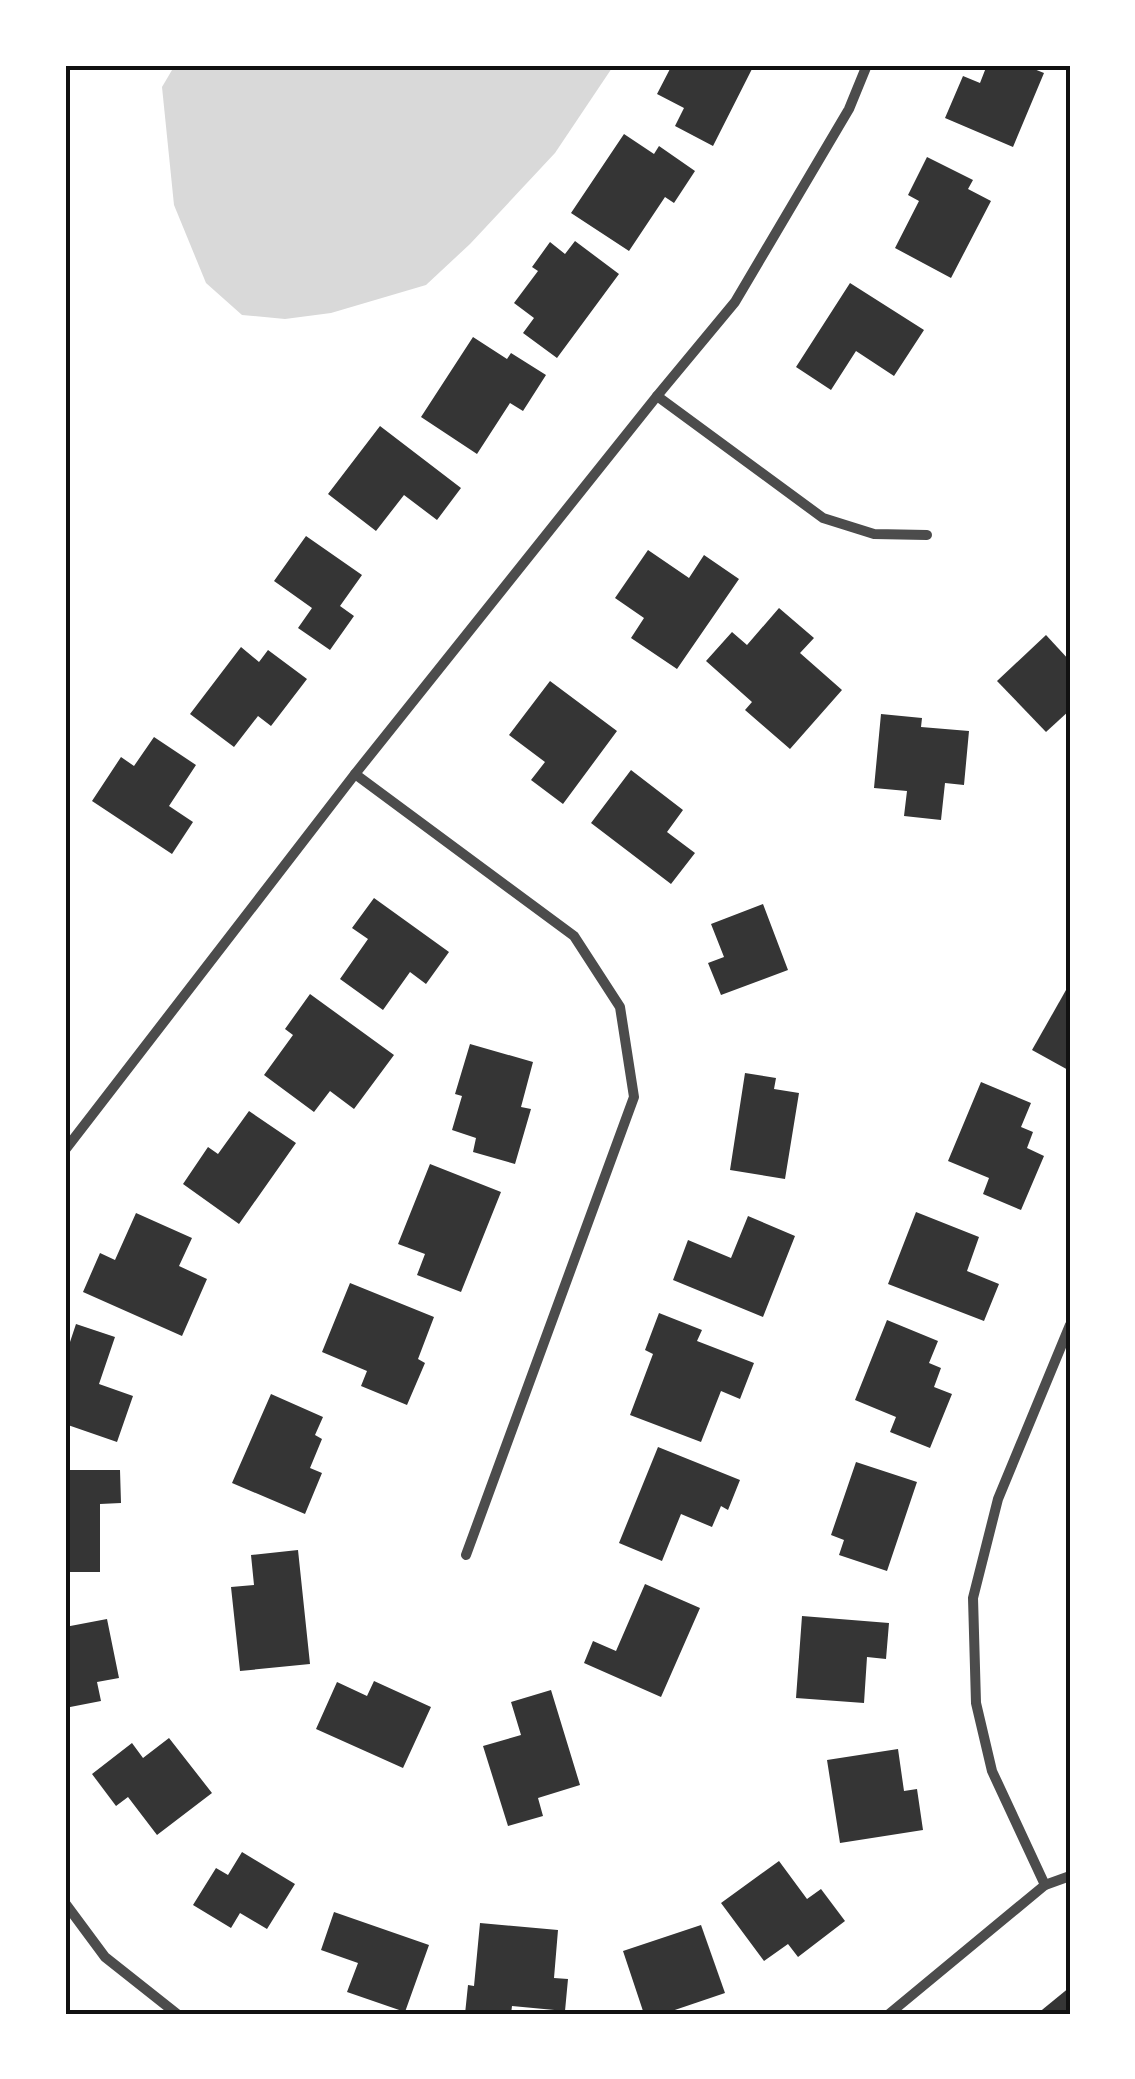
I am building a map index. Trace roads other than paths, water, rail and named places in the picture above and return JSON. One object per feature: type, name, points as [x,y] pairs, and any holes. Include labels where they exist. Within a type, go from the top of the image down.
[{"type":"street","points":[[65,1150],[354,774],[735,302],[849,108],[867,65]]},
{"type":"street","points":[[656,396],[823,518],[874,534],[927,535]]},
{"type":"street","points":[[354,774],[574,936],[620,1007],[634,1097],[466,1555]]},
{"type":"street","points":[[65,1122],[77,1131]]},
{"type":"street","points":[[1046,1885],[992,1771],[976,1703],[973,1598],[998,1499],[1070,1325]]},
{"type":"street","points":[[889,2014],[1046,1885],[1070,1876]]},
{"type":"street","points":[[65,1903],[105,1956],[177,2014]]}]
